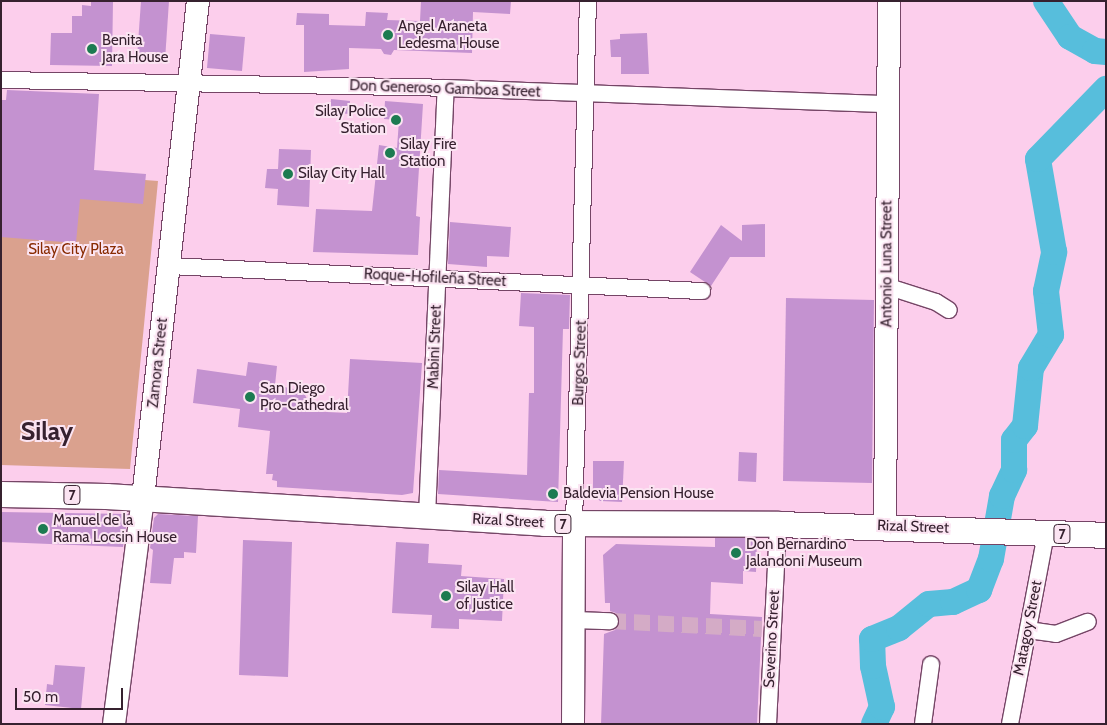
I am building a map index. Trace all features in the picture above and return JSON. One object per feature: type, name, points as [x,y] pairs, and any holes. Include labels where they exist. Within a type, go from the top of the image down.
[{"type":"main road","name":"Rizal Street","points":[[1,494],[143,498],[574,524],[885,526],[1106,535]]},
{"type":"street","name":"Zamora Street","points":[[114,724],[143,498],[198,1]]},
{"type":"street","name":"Burgos Street","points":[[573,724],[574,524],[583,285],[588,1]]},
{"type":"street","name":"Antonio Luna Street","points":[[885,526],[889,1]]},
{"type":"street","name":"Don Generoso Gamboa Street","points":[[1,80],[446,88],[888,104]]},
{"type":"street","name":"Mabini Street","points":[[428,516],[446,88]]},
{"type":"street","name":"Roque-Hofileña Street","points":[[169,266],[702,292]]},
{"type":"street","points":[[886,286],[936,302],[949,310]]},
{"type":"street","name":"Severino Street","points":[[768,724],[767,629],[778,524]]},
{"type":"street","name":"Matagoy Street","points":[[1010,724],[1046,533]]},
{"type":"street","points":[[574,620],[610,621]]},
{"type":"street","points":[[1028,630],[1056,634],[1088,622]]},
{"type":"street","points":[[923,724],[931,665]]},
{"type":"green space","name":"Silay City Plaza","points":[[1,169],[158,181],[130,469],[1,465]]},
{"type":"building","name":"Benita Jara House","points":[[91,1],[113,1],[112,66],[50,65],[51,33],[72,33],[72,16],[82,16],[82,5],[91,6]]},
{"type":"building","points":[[141,1],[169,1],[165,60],[137,58]]},
{"type":"building","points":[[421,1],[511,1],[510,14],[473,12],[472,53],[394,50],[391,55],[384,54],[381,49],[349,48],[349,69],[304,72],[304,25],[296,25],[297,13],[329,14],[329,25],[365,26],[366,12],[388,13],[387,20],[420,21]]},
{"type":"building","points":[[647,33],[649,74],[621,74],[621,57],[611,57],[610,40],[620,39],[620,34]]},
{"type":"building","points":[[210,34],[245,37],[242,71],[207,68]]},
{"type":"building","points":[[7,90],[99,94],[94,170],[146,174],[143,204],[80,199],[76,243],[1,237],[1,100],[6,100]]},
{"type":"building","points":[[331,99],[350,101],[349,114],[330,112]]},
{"type":"building","points":[[385,101],[423,104],[416,216],[420,217],[418,255],[313,252],[316,209],[372,211],[379,145],[397,148],[399,120],[384,119]]},
{"type":"building","name":"Silay City Hall","points":[[279,149],[311,150],[309,207],[277,205],[278,189],[265,188],[267,169],[278,169]]},
{"type":"building","points":[[450,222],[511,227],[509,257],[487,256],[487,267],[448,264]]},
{"type":"building","points":[[765,224],[765,257],[730,257],[711,286],[690,272],[721,225],[742,241],[742,225]]},
{"type":"building","points":[[521,293],[570,295],[569,329],[563,329],[558,502],[438,494],[439,470],[527,475],[529,393],[534,393],[534,327],[519,326]]},
{"type":"building","points":[[786,298],[874,300],[872,483],[783,481]]},
{"type":"building","points":[[350,359],[422,363],[413,493],[402,495],[277,487],[277,481],[272,480],[273,474],[266,474],[270,431],[238,427],[240,409],[193,403],[197,369],[246,376],[248,362],[277,366],[275,385],[303,391],[307,399],[307,411],[347,413]]},
{"type":"building","points":[[739,452],[757,453],[756,482],[738,481]]},
{"type":"building","points":[[593,461],[624,461],[622,502],[600,501],[593,494]]},
{"type":"building","points":[[1,512],[128,514],[123,547],[1,542]]},
{"type":"building","points":[[158,514],[198,516],[196,553],[184,552],[184,558],[174,558],[171,584],[150,583],[153,550],[150,548],[154,518]]},
{"type":"building","points":[[715,538],[757,538],[756,572],[743,571],[743,584],[711,582],[710,614],[762,617],[757,724],[601,724],[604,634],[615,630],[620,621],[616,613],[610,611],[610,603],[605,603],[603,555],[616,544],[715,547]]},
{"type":"building","points":[[243,540],[292,542],[288,677],[239,675]]},
{"type":"building","points":[[396,542],[429,544],[428,563],[462,565],[461,576],[504,579],[502,621],[459,619],[459,629],[431,628],[432,615],[392,613]]},
{"type":"building","points":[[55,665],[85,667],[81,709],[45,705],[47,684],[53,685]]},
{"type":"waterway","points":[[1046,1],[1070,37],[1095,51],[1106,52]]},
{"type":"waterway","points":[[874,724],[882,707],[873,666],[872,639],[899,628],[929,604],[953,602],[979,590],[991,559],[1002,496],[1014,470],[1014,440],[1025,426],[1031,368],[1051,335],[1046,291],[1054,252],[1038,159],[1106,89]]},
{"type":"tunnel","points":[[610,621],[762,629]]},
{"type":"place","name":"Angel Araneta Ledesma House","points":[[388,35]]},
{"type":"place","name":"Benita Jara House","points":[[92,49]]},
{"type":"place","name":"Silay Police Station","points":[[396,120]]},
{"type":"place","name":"Silay Fire Station","points":[[390,153]]},
{"type":"place","name":"Silay City Hall","points":[[288,174]]},
{"type":"place","name":"San Diego Pro-Cathedral","points":[[250,397]]},
{"type":"place","name":"Baldevia Pension House","points":[[553,494]]},
{"type":"place","name":"Manuel de la Rama Locsin House","points":[[43,529]]},
{"type":"place","name":"Don Bernardino Jalandoni Museum","points":[[736,553]]},
{"type":"place","name":"Silay Hall of Justice","points":[[446,596]]},
{"type":"district","name":"Silay","points":[[47,431]]}]
